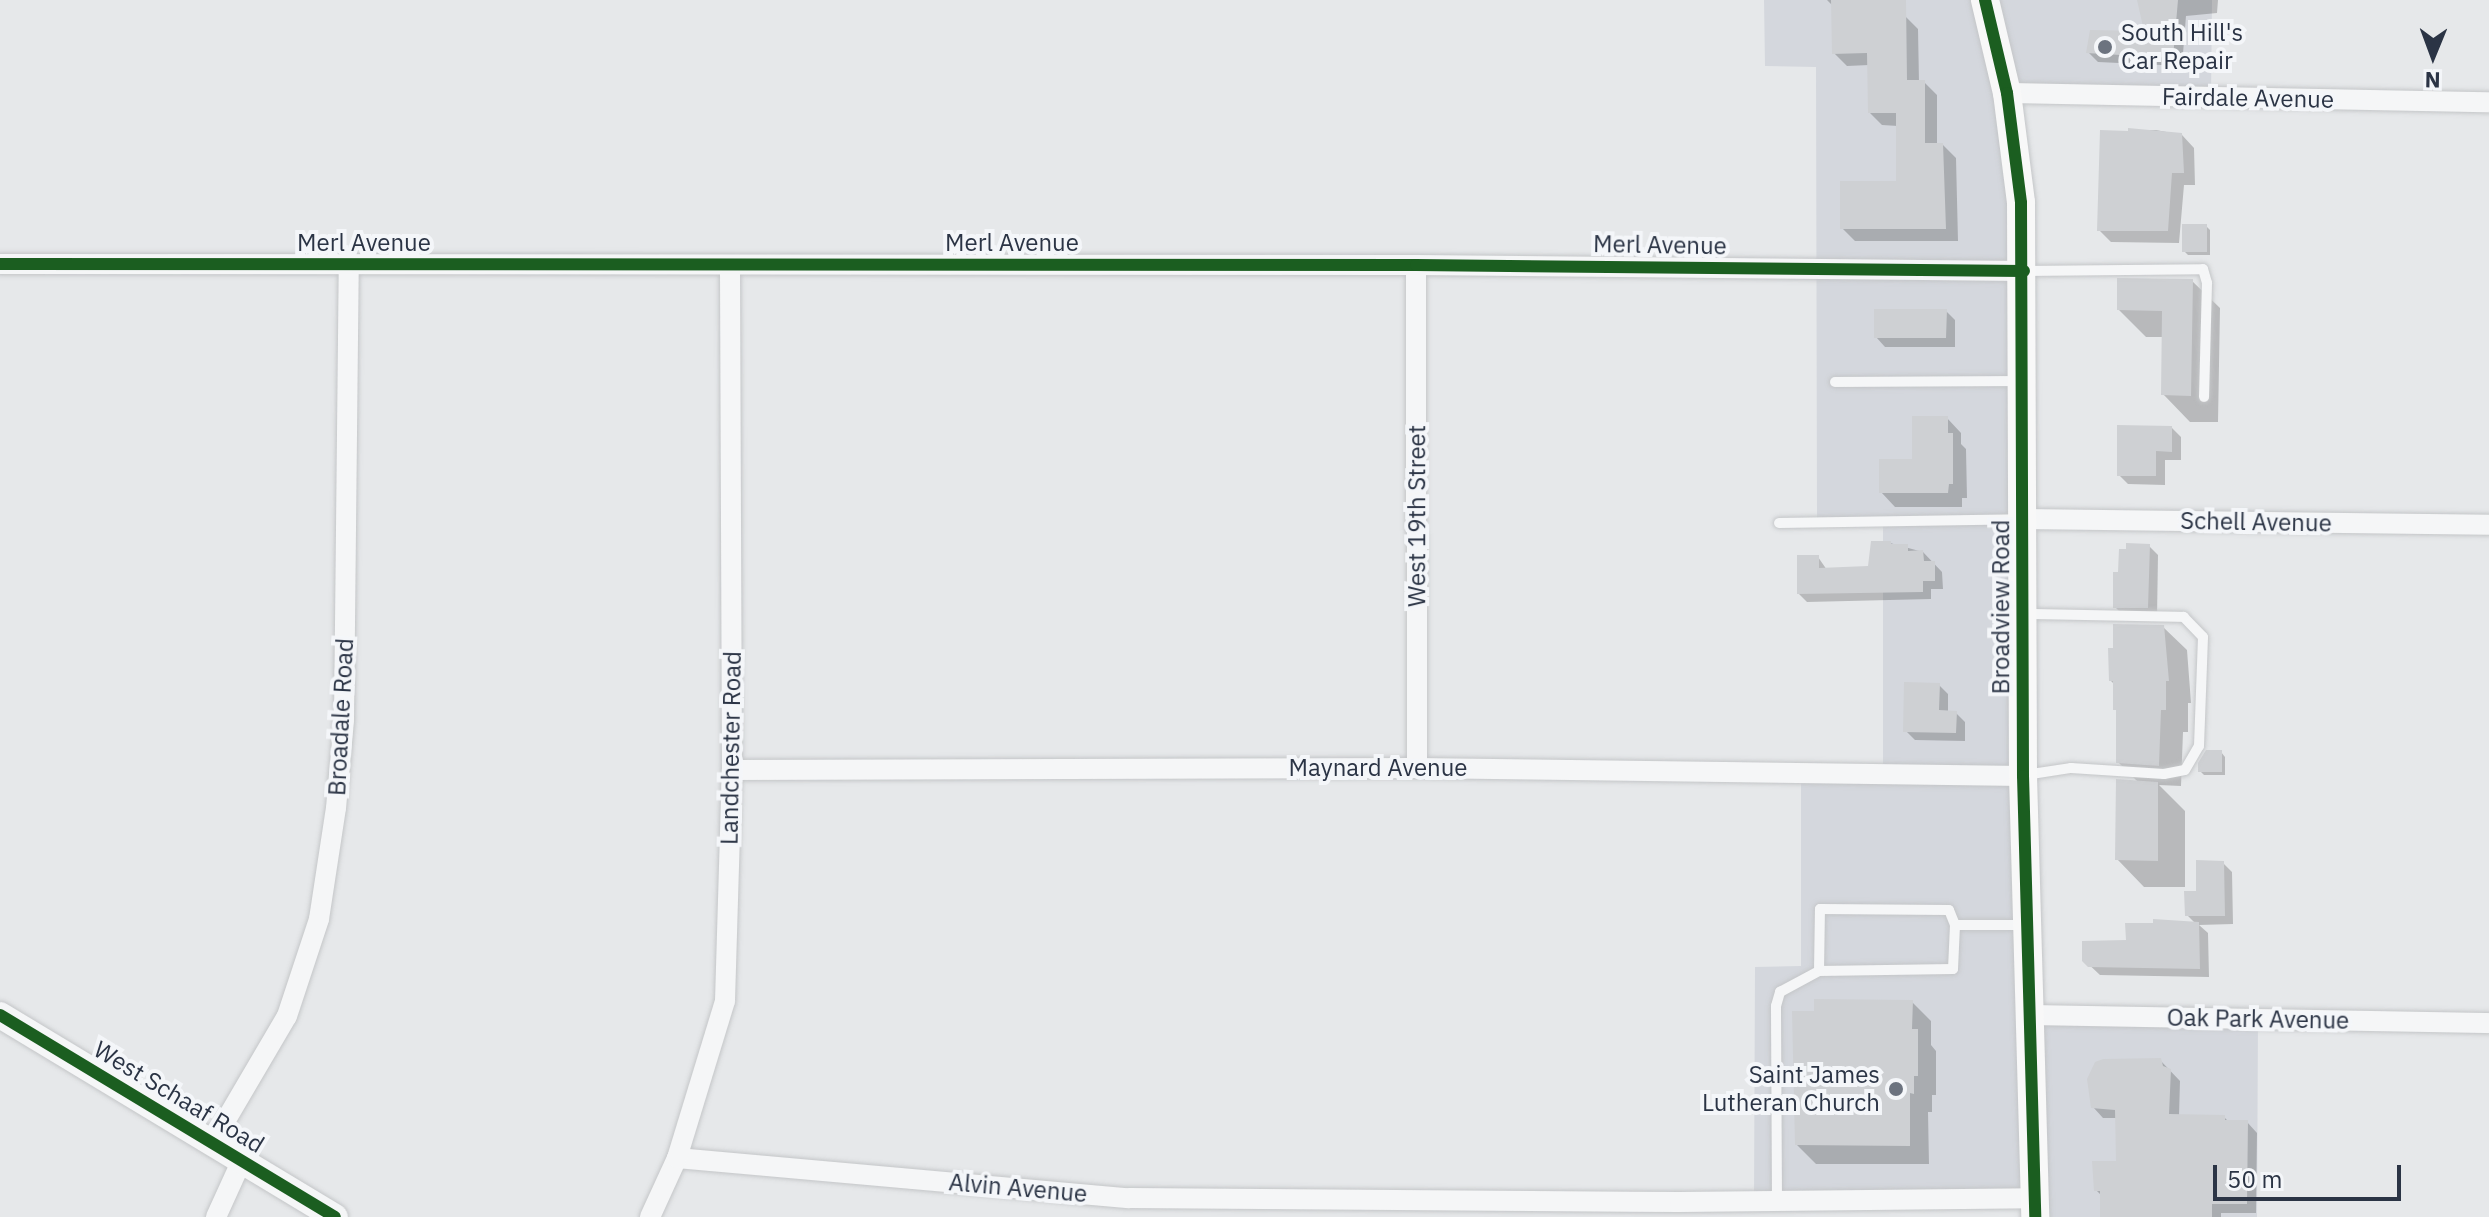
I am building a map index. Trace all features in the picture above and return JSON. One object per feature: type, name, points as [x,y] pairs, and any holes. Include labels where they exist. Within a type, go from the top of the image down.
[{"type":"main road","name":"Broadview Road","points":[[1985,0],[2007,93],[2020,188],[2024,271],[2023,776],[2034,1208]]},
{"type":"street","name":"Fairdale Avenue","points":[[2007,93],[2489,102]]},
{"type":"street","name":"Merl Avenue","points":[[0,264],[1416,265],[2024,271]]},
{"type":"street","name":"Broadale Road","points":[[213,1142],[287,1016],[319,919],[336,808],[344,720],[349,265]]},
{"type":"street","name":"Landchester Road","points":[[650,1217],[677,1158],[725,1001],[732,770],[730,265]]},
{"type":"street","name":"West 19th Street","points":[[1416,265],[1417,768]]},
{"type":"street","name":"Schell Avenue","points":[[2023,519],[2489,525]]},
{"type":"street","name":"Maynard Avenue","points":[[732,770],[1417,768],[2023,776]]},
{"type":"street","name":"West Schaaf Road","points":[[0,1015],[335,1217]]},
{"type":"street","name":"Oak Park Avenue","points":[[2027,1015],[2489,1023]]},
{"type":"street","name":"Alvin Avenue","points":[[677,1158],[1129,1198],[1681,1209],[1777,1201],[2034,1208]]},
{"type":"street","points":[[216,1217],[242,1160]]},
{"type":"lane","points":[[2024,271],[2203,269],[2207,283],[2204,397]]},
{"type":"lane","points":[[1835,382],[2024,381]]},
{"type":"lane","points":[[1779,523],[2023,519]]},
{"type":"lane","points":[[2023,614],[2184,617],[2203,637],[2199,746],[2185,770],[2164,774],[2071,768],[2023,776]]},
{"type":"lane","points":[[1777,1201],[1776,1006],[1784,988],[1819,971],[1953,969],[1955,925],[1949,910],[1820,909],[1819,971]]},
{"type":"lane","points":[[1955,925],[2026,925]]},
{"type":"shaded area","points":[[1764,0],[2212,0],[2211,97],[2008,93],[2027,1014],[2258,1019],[2257,1217],[2035,1217],[2033,1199],[1754,1201],[1755,967],[1801,966],[1801,773],[1883,773],[1883,522],[1817,522],[1816,67],[1765,66]]},
{"type":"building","points":[[1831,0],[1906,0],[1907,80],[1925,80],[1925,143],[1943,143],[1946,229],[1840,229],[1840,181],[1896,181],[1896,113],[1868,113],[1867,53],[1832,54]]},
{"type":"building","points":[[2137,0],[2178,0],[2173,58],[2086,53],[2090,30],[2144,31]]},
{"type":"building","points":[[2128,128],[2182,133],[2184,173],[2172,173],[2168,231],[2097,231],[2100,130],[2128,131]]},
{"type":"building","points":[[2182,224],[2207,224],[2207,252],[2182,252]]},
{"type":"building","points":[[2117,278],[2193,279],[2191,396],[2161,395],[2162,311],[2117,310]]},
{"type":"building","points":[[1874,309],[1947,309],[1946,338],[1874,338]]},
{"type":"building","points":[[1912,416],[1948,416],[1948,433],[1953,433],[1953,484],[1949,484],[1948,493],[1879,493],[1879,459],[1912,459]]},
{"type":"building","points":[[2117,425],[2172,426],[2172,452],[2156,451],[2156,476],[2117,476]]},
{"type":"building","points":[[1871,541],[1908,544],[1908,551],[1923,550],[1924,561],[1935,561],[1935,581],[1923,581],[1923,592],[1797,594],[1797,555],[1819,555],[1819,568],[1868,566]]},
{"type":"building","points":[[2126,543],[2150,544],[2148,608],[2113,608],[2113,572],[2118,572],[2119,549],[2126,549]]},
{"type":"building","points":[[2113,624],[2164,625],[2169,681],[2166,681],[2166,710],[2161,710],[2159,766],[2116,763],[2116,710],[2113,710],[2113,681],[2109,681],[2108,648],[2113,648]]},
{"type":"building","points":[[1904,682],[1940,683],[1939,710],[1957,711],[1956,733],[1903,732]]},
{"type":"building","points":[[2206,750],[2222,750],[2222,772],[2198,772],[2198,763]]},
{"type":"building","points":[[2116,779],[2158,782],[2158,861],[2115,860]]},
{"type":"building","points":[[2196,860],[2224,861],[2225,916],[2185,916],[2184,891],[2196,891]]},
{"type":"building","points":[[2153,919],[2199,922],[2200,969],[2088,967],[2082,961],[2082,941],[2126,940],[2125,923],[2153,923]]},
{"type":"building","points":[[1814,999],[1913,1000],[1912,1029],[1918,1029],[1918,1076],[1914,1076],[1914,1094],[1910,1093],[1910,1146],[1795,1145],[1792,1011],[1814,1011]]},
{"type":"building","points":[[2161,1058],[2163,1066],[2171,1069],[2169,1114],[2225,1115],[2225,1120],[2248,1120],[2247,1204],[2212,1204],[2212,1217],[2100,1217],[2100,1191],[2094,1191],[2092,1161],[2116,1161],[2115,1110],[2091,1108],[2087,1079],[2095,1062],[2103,1059]]},
{"type":"cycle path","points":[[1985,0],[2007,93],[2021,203],[2023,776],[2035,1217]]},
{"type":"cycle path","points":[[0,264],[1416,265],[2024,271]]},
{"type":"cycle path","points":[[0,1015],[335,1217]]},
{"type":"place","name":"South Hill's Car Repair","points":[[2105,47]]},
{"type":"place","name":"Saint James Lutheran Church","points":[[1896,1089]]}]
